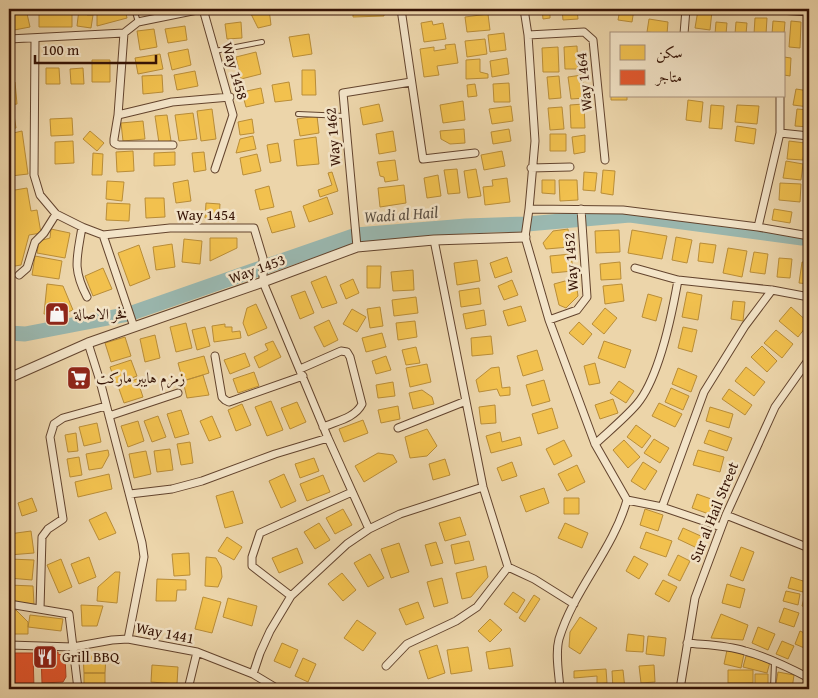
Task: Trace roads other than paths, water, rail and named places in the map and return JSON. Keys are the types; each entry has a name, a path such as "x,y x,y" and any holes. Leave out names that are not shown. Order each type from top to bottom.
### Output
{"street":[{"path":"9,39 124,33 138,22 202,9"},
{"name":"Way 1458","path":"202,9 234,115 215,169"},
{"path":"401,9 423,159 475,153"},
{"path":"524,9 528,35 535,141 525,237 549,320 595,444 627,500 624,513 614,534 574,604 559,640 560,689"},
{"path":"684,32 686,9"},
{"path":"765,9 809,12"},
{"name":"Way 1464","path":"528,35 584,32 593,40 605,160"},
{"path":"124,33 114,143 118,145 172,145"},
{"name":"Way 1454","path":"35,39 34,175 40,195 56,214 103,235 170,228 254,228 263,258 263,282"},
{"path":"809,44 809,49"},
{"name":"Way 1462","path":"357,247 343,93 411,82"},
{"path":"118,115 172,102 230,98"},
{"path":"758,227 780,133 780,98"},
{"path":"780,133 809,136"},
{"path":"531,168 570,167"},
{"path":"529,209 623,210 758,227 809,236 809,232"},
{"name":"Way 1452","path":"549,320 577,310 587,298 581,209"},
{"path":"19,275 27,268 35,242 44,234 56,214"},
{"path":"82,227 76,260 78,278 87,297"},
{"path":"103,235 134,327"},
{"name":"Way 1453","path":"9,378 88,343 357,247 434,240 525,237"},
{"path":"434,240 483,487 508,566 534,579 574,604"},
{"path":"634,268 678,280 772,290 809,297"},
{"path":"595,444 637,404 652,382 673,310 678,280"},
{"path":"263,282 328,438 369,529"},
{"path":"662,507 704,392 745,326 772,290"},
{"path":"88,343 142,542 144,557 128,639"},
{"path":"215,356 222,397 229,402 302,372 341,351 347,352 362,404 359,410 352,415 324,427"},
{"name":"Sur al Hail Street","path":"680,689 695,598 721,527 775,407 809,359"},
{"path":"109,416 178,393"},
{"path":"398,428 466,401"},
{"path":"40,609 42,536 48,529 63,519 50,437 54,424 63,418 106,406"},
{"path":"130,494 172,489 202,481 275,454 328,438"},
{"path":"253,674 270,631 291,596 347,544 369,529 400,514 483,487"},
{"path":"291,596 252,566 252,557 260,533 352,492"},
{"path":"627,500 662,507 721,527"},
{"path":"726,515 809,548"},
{"path":"386,666 407,644 456,621 477,607 508,566"},
{"path":"9,604 69,614 78,689"},
{"name":"Way 1441","path":"9,645 73,647 128,639 197,652 253,674 278,689"},
{"path":"687,643 744,650 774,660 809,678"},
{"path":"188,689 197,652"}],"lane":[{"path":"134,9 138,22"},
{"path":"216,52 262,42"},
{"path":"298,114 345,116"},
{"path":"773,689 774,660"}],"waterway":[{"name":"Wadi al Hail","path":"9,333 25,334 129,314 356,235 630,215 802,238"}],"place":[{"name":"فخر الاصالة","path":"57,314"},
{"name":"زمزم هايبر ماركت","path":"79,378"},
{"name":"Grill BBQ","path":"45,657"}]}
